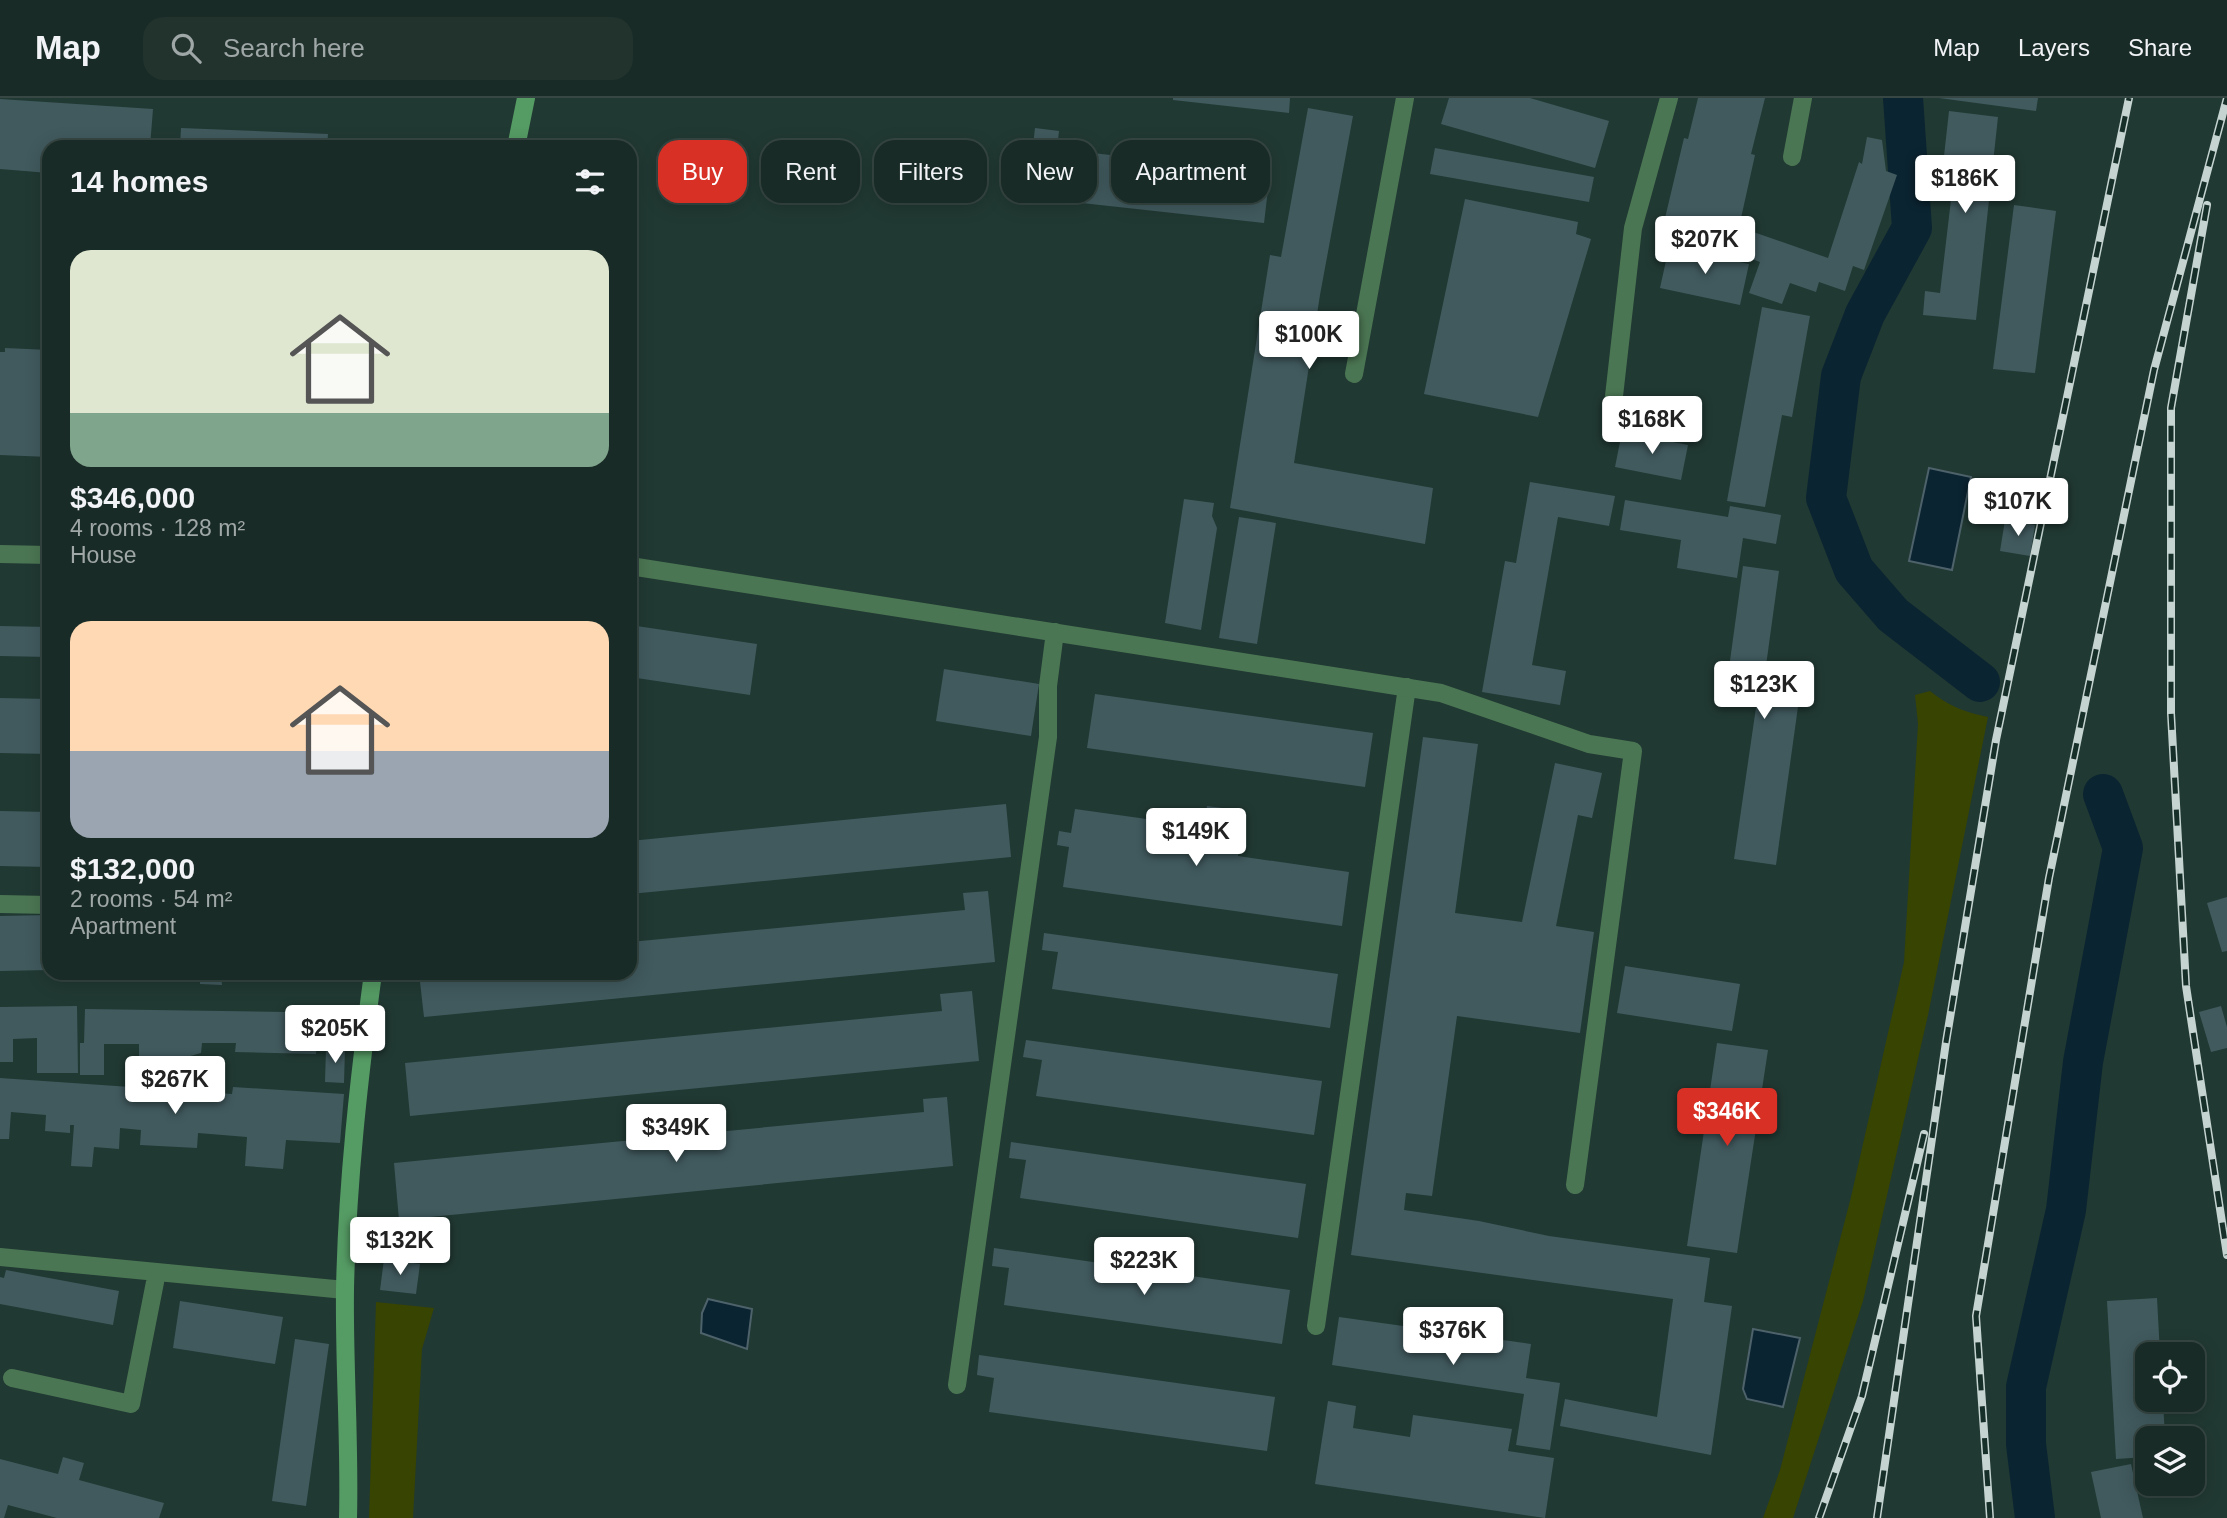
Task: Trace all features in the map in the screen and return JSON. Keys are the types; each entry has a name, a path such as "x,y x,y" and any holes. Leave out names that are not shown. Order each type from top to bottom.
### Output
{"street":[{"path":"517,140 526,98"},
{"path":"1354,374 1405,98"},
{"path":"1613,405 1633,228 1669,98"},
{"path":"1792,158 1803,98"},
{"path":"0,554 42,555"},
{"path":"637,567 1441,693 1589,744 1633,751 1575,1185"},
{"path":"957,1385 1048,737 1048,686 1055,632"},
{"path":"1317,1326 1407,687"},
{"path":"0,904 42,905"},
{"path":"348,1518 350,1459 345,1290 358,1084 372,980"},
{"path":"0,1257 345,1290"},
{"path":"12,1378 131,1404 157,1272"}],"green space":[{"path":"1930,691 1957,708 1988,717 1928,1015 1863,1301 1793,1518 1763,1518 1780,1470 1851,1197 1904,962 1918,724 1915,695"},
{"path":"376,1302 434,1308 422,1349 413,1518 369,1518"}],"water":[{"path":"1929,468 1971,477 1952,570 1909,561"},
{"path":"708,1299 752,1309 747,1349 701,1333 702,1313"},
{"path":"1753,1329 1800,1338 1783,1407 1747,1399 1743,1389"}],"building":[{"path":"1173,98 1290,98 1289,113"},
{"path":"1449,98 1530,98 1609,121 1595,168 1441,124"},
{"path":"1698,98 1765,98 1751,154 1755,155 1739,227 1828,258 1859,162 1862,164 1867,137 1882,140 1886,171 1897,175 1864,270 1853,266 1845,291 1819,282 1816,292 1790,283 1782,304 1749,293 1760,262 1732,252 1661,235 1684,138 1688,139"},
{"path":"1939,98 2038,98 2036,111"},
{"path":"0,99 153,109 151,140 42,140 42,172 0,169"},
{"path":"1308,108 1353,116 1320,295 1294,463 1433,488 1425,544 1230,508 1270,255 1281,257"},
{"path":"1949,111 1998,117 1976,320 1923,315 1925,291 1940,293 1955,166 1943,165"},
{"path":"181,128 328,134 328,140 180,140"},
{"path":"1035,128 1059,131 1058,140 1034,140"},
{"path":"1435,148 1594,177 1589,202 1430,174"},
{"path":"1097,154 1111,155 1111,203 1266,203 1264,223 1082,203 1097,203"},
{"path":"1465,199 1578,222 1576,234 1591,239 1538,417 1424,394"},
{"path":"2014,205 2056,211 2035,373 1993,369"},
{"path":"1669,247 1749,264 1740,305 1660,288"},
{"path":"1762,307 1810,316 1792,417 1782,415 1765,507 1727,501"},
{"path":"5,348 42,350 42,457 0,455 0,352 5,352"},
{"path":"1622,432 1688,445 1681,480 1615,467"},
{"path":"1530,482 1615,496 1609,526 1558,517 1532,665 1566,671 1560,705 1482,692 1505,561 1516,563"},
{"path":"1184,499 1214,503 1212,516 1217,528 1201,630 1165,623"},
{"path":"1625,500 1728,517 1730,506 1781,515 1776,544 1743,538 1737,578 1677,568 1681,540 1620,530"},
{"path":"1239,517 1276,523 1257,644 1219,638"},
{"path":"2005,520 2035,525 2030,556 2000,551"},
{"path":"1743,566 1779,571 1765,673 1802,678 1776,865 1734,859 1761,673 1729,668"},
{"path":"0,626 42,627 42,657 0,656"},
{"path":"637,626 757,644 750,695 637,678"},
{"path":"944,669 1039,684 1031,736 936,721"},
{"path":"1095,694 1373,733 1365,787 1087,748"},
{"path":"0,698 42,699 42,754 0,753"},
{"path":"1423,737 1478,744 1455,913 1522,922 1555,763 1602,773 1592,818 1578,815 1556,926 1594,932 1580,1033 1457,1016 1432,1196 1406,1193 1404,1210 1479,1221 1549,1236 1710,1258 1704,1302 1732,1306 1711,1455 1560,1426 1565,1399 1657,1417 1673,1299 1351,1255"},
{"path":"1006,804 1011,857 637,893 637,840"},
{"path":"1207,806 1238,810 1236,824 1242,825 1238,856 1349,872 1342,926 1063,887 1069,847 1057,845 1059,831 1071,833 1075,809 1204,827"},
{"path":"0,811 42,812 42,867 0,866"},
{"path":"988,891 995,962 424,1017 420,980 637,980 637,941 965,910 963,893"},
{"path":"2227,897 2227,951 2222,952 2207,903"},
{"path":"42,915 42,970 0,971 0,916"},
{"path":"1044,933 1338,974 1330,1028 1052,989 1058,952 1042,950"},
{"path":"1625,966 1740,984 1732,1031 1617,1013"},
{"path":"200,980 222,980 222,985 200,984"},
{"path":"972,991 979,1061 410,1116 405,1063 942,1011 940,994"},
{"path":"77,1006 78,1073 37,1073 37,1038 13,1039 13,1062 0,1062 0,1007"},
{"path":"2221,1006 2227,1027 2227,1048 2211,1052 2199,1012"},
{"path":"85,1009 349,1013 348,1040 317,1039 316,1054 235,1052 236,1043 202,1043 201,1053 169,1062 139,1061 139,1044 104,1044 104,1075 80,1075 80,1043 84,1043"},
{"path":"1026,1040 1322,1081 1314,1135 1036,1096 1042,1060 1023,1057"},
{"path":"1717,1043 1768,1050 1737,1253 1687,1246"},
{"path":"326,1048 345,1048 344,1083 325,1082"},
{"path":"0,1078 232,1094 233,1087 344,1094 340,1143 286,1140 283,1169 245,1166 247,1137 198,1133 197,1148 140,1145 141,1130 120,1128 119,1149 94,1147 92,1167 71,1166 74,1125 70,1125 70,1133 45,1131 46,1115 11,1112 9,1139 0,1139"},
{"path":"947,1097 953,1166 399,1220 394,1163 924,1112 923,1099"},
{"path":"1011,1142 1306,1184 1298,1238 1020,1198 1026,1160 1009,1158"},
{"path":"994,1248 1290,1290 1282,1344 1004,1305 1009,1268 992,1266"},
{"path":"384,1259 420,1264 416,1294 380,1290"},
{"path":"6,1270 119,1291 113,1325 0,1304 0,1277 4,1278"},
{"path":"2157,1298 2159,1342 2135,1342 2135,1412 2164,1412 2164,1426 2135,1426 2135,1458 2116,1459 2107,1301"},
{"path":"180,1301 283,1317 275,1364 173,1348"},
{"path":"1339,1317 1531,1344 1526,1378 1560,1383 1550,1450 1516,1445 1524,1394 1332,1365"},
{"path":"295,1339 329,1344 306,1506 272,1501"},
{"path":"979,1355 1275,1397 1267,1451 989,1412 994,1378 977,1375"},
{"path":"1328,1401 1356,1406 1353,1428 1410,1437 1413,1415 1512,1429 1508,1451 1554,1458 1545,1518 1315,1484"},
{"path":"63,1457 84,1463 79,1480 164,1503 159,1518 57,1518 8,1505 4,1518 0,1518 0,1459 58,1474"},
{"path":"2131,1464 2135,1496 2138,1496 2143,1518 2101,1518 2091,1472"}],"waterway":[{"path":"1903,98 1912,228 1865,314 1841,376 1826,498 1854,570 1893,615 1980,682"},
{"path":"2035,1518 2026,1444 2026,1387 2066,1210 2083,1062 2123,848 2103,794"}],"railway":[{"path":"1877,1518 1946,1042 1996,740 2129,98"},
{"path":"1990,1518 1976,1316 2049,878 2154,370 2227,98"},
{"path":"2207,205 2171,408 2171,713 2186,986 2227,1255"},
{"path":"1819,1518 1862,1396 1924,1134"}]}
